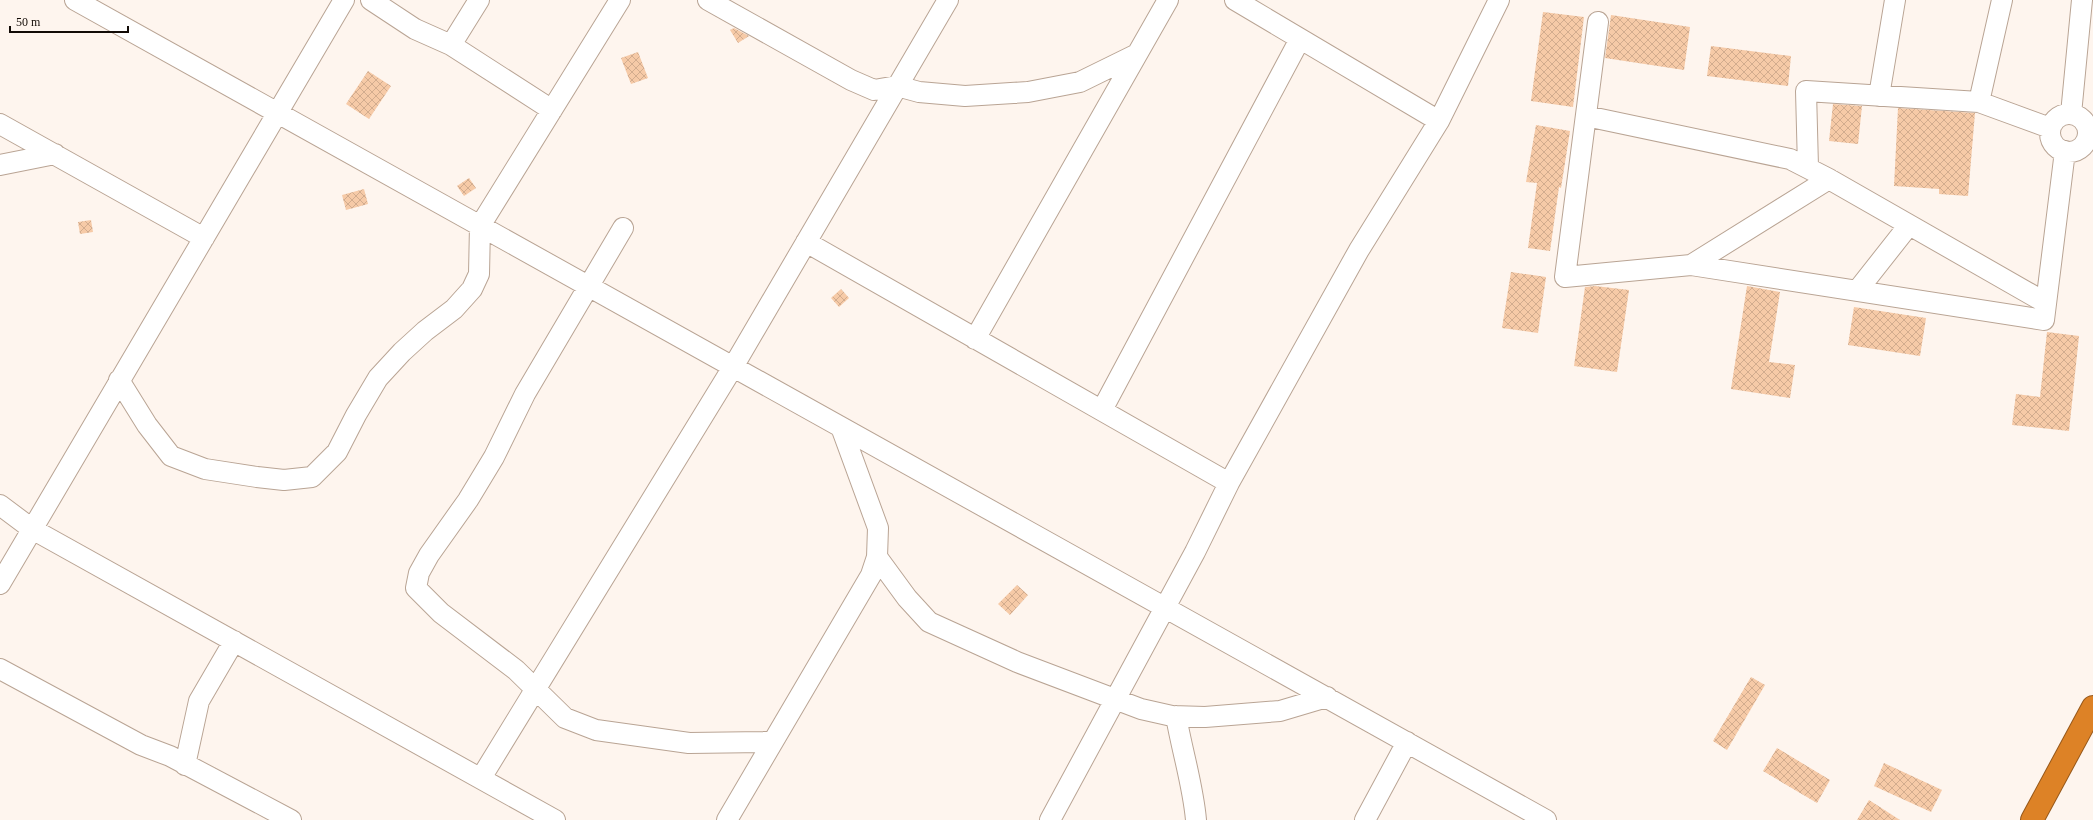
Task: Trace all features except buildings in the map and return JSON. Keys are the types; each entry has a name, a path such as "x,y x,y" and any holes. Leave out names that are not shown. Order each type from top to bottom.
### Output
{"highway":[{"path":"2032,820 2093,707"}],"street":[{"path":"75,0 1327,697 1536,818"},
{"path":"0,584 344,0"},
{"path":"370,0 415,29 451,45 552,110"},
{"path":"451,45 479,0"},
{"path":"119,380 147,425 171,456 205,469 257,478 284,480 312,477 337,452 356,415 378,378 402,352 425,331 454,309 472,289 479,274 480,226 620,0"},
{"path":"708,0 851,80 874,90 897,86 920,92 965,96 1028,92 1080,82 1137,54"},
{"path":"480,778 733,367 948,0"},
{"path":"975,339 1168,0"},
{"path":"1235,0 1300,40 1439,121"},
{"path":"1050,820 1196,552 1229,483 1359,250 1439,121 1499,0"},
{"path":"1879,96 1895,0"},
{"path":"1979,102 2002,0"},
{"path":"2071,114 2082,0"},
{"path":"1598,22 1565,277 1691,265 2044,320 2065,151"},
{"path":"1102,410 1300,40"},
{"path":"1808,167 1806,92 1979,102 2050,128"},
{"path":"2071,114 2085,122 2090,141 2076,150 2065,151 2057,148 2052,143 2050,128 2055,119 2061,115 2071,114"},
{"path":"1586,116 1790,159 1808,167 2046,303"},
{"path":"0,124 204,238"},
{"path":"0,165 55,154"},
{"path":"1691,265 1829,180"},
{"path":"1857,291 1909,225"},
{"path":"623,228 525,394 494,457 468,500 429,555 419,573 416,588 441,614 516,670 564,718 596,730 689,743 772,742"},
{"path":"806,242 1229,483"},
{"path":"727,820 871,574 878,557 878,528 841,427"},
{"path":"0,505 32,529 555,820"},
{"path":"878,557 907,598 929,622 1017,662 1141,709 1176,716 1205,717 1280,711 1327,697"},
{"path":"185,765 199,701 234,641"},
{"path":"0,669 141,745 170,756 291,820"},
{"path":"1176,716 1184,761 1194,798 1196,820"},
{"path":"1365,820 1407,742"}]}
